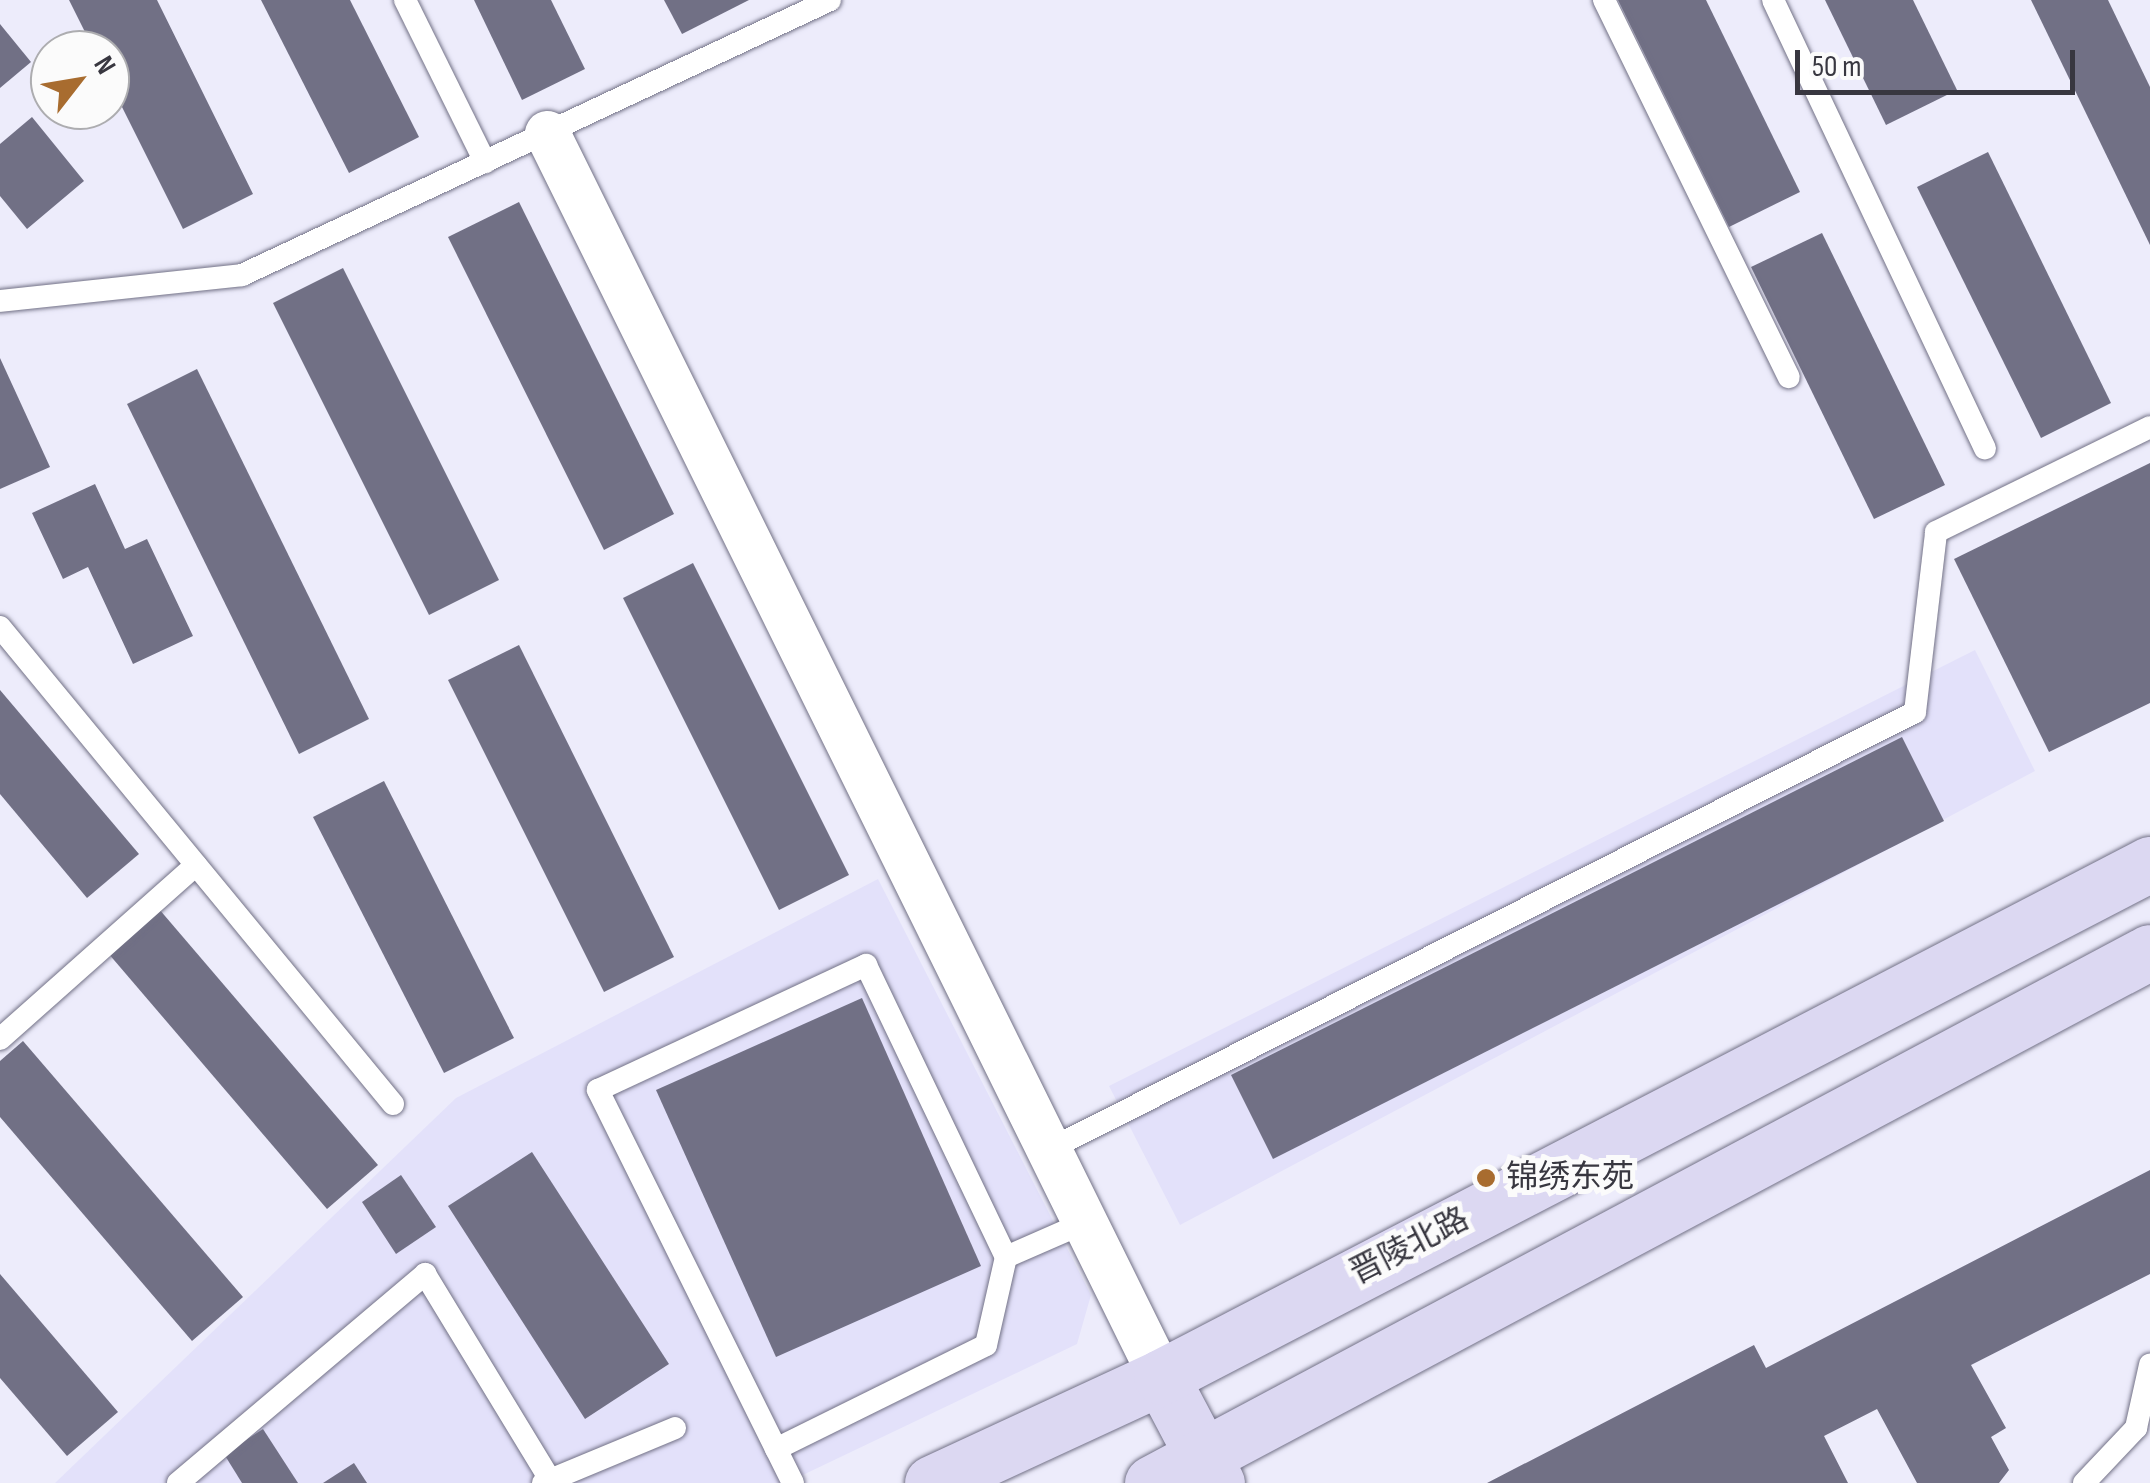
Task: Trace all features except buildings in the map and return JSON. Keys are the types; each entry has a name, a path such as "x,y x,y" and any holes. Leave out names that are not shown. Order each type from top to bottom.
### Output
{"main road":[{"name":"晋陵北路","path":"932,1483 1161,1377 2150,864"},
{"path":"1152,1483 1210,1470 2150,952"},
{"path":"1161,1377 1210,1470"}],"street":[{"path":"547,133 1161,1377"}],"lane":[{"path":"404,0 485,162"},
{"path":"0,301 242,275 830,0"},
{"path":"1604,0 1789,377"},
{"path":"1773,0 1985,448"},
{"path":"1050,1149 1914,712 1936,532 2150,427"},
{"path":"0,627 392,1104"},
{"path":"0,1039 196,865"},
{"path":"776,1450 986,1345 1006,1256 866,966 598,1090 776,1450 793,1483"},
{"path":"1006,1256 1086,1222"},
{"path":"178,1483 425,1274 548,1482 675,1428"},
{"path":"2084,1483 2136,1428 2150,1365"}],"shaded area":[{"path":"1975,650 2035,771 1180,1225 1109,1086"},
{"path":"878,879 1091,1295 1077,1344 786,1483 55,1483 456,1098"}],"place":[{"name":"锦绣东苑","path":"1486,1178"}]}
